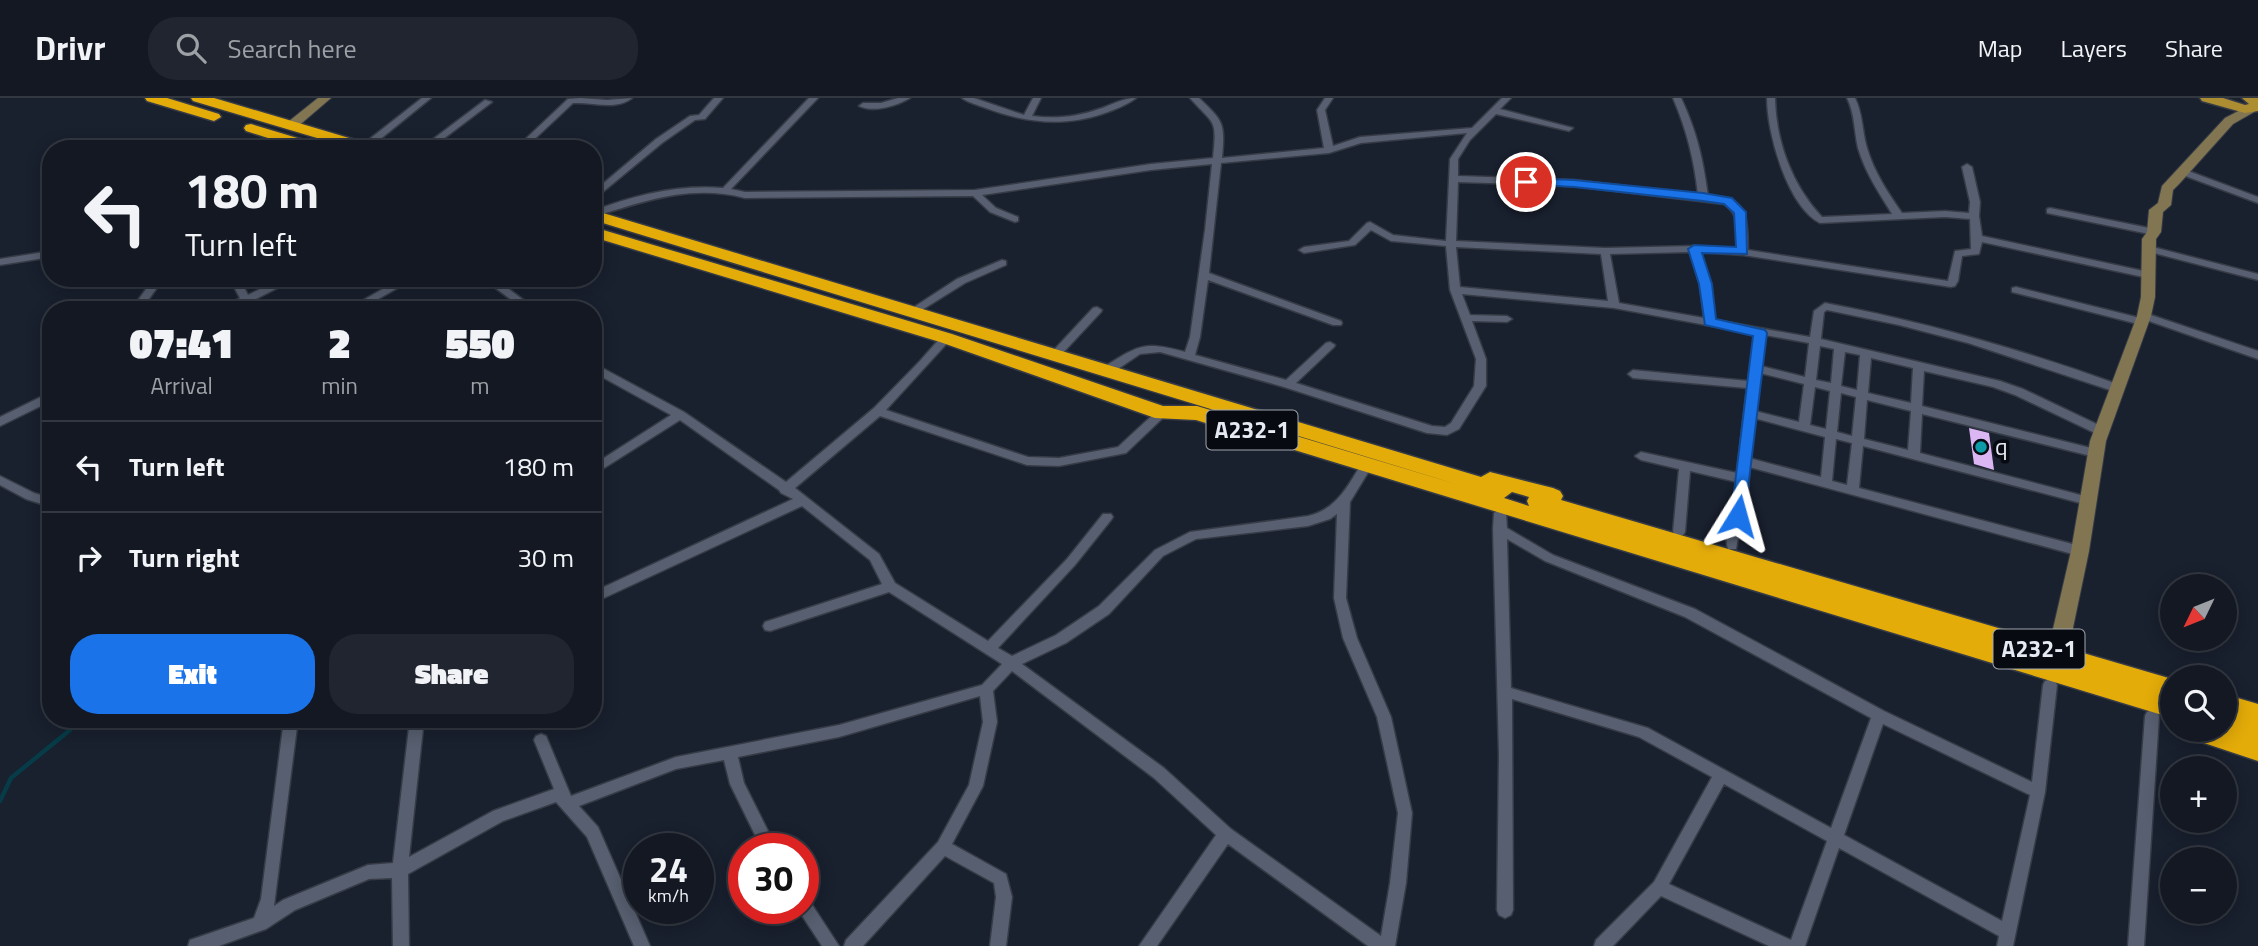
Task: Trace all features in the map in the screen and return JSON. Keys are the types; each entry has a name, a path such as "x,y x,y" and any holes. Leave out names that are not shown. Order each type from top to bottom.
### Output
{"highway":[{"path":"152,98 266,140"},
{"path":"198,98 342,140"},
{"name":"A232-1","path":"602,217 1108,370 1360,457"},
{"name":"A232-1","path":"602,235 946,338 1162,413 1197,413 1360,457 1909,619 2160,686"},
{"path":"1360,457 1499,521 2050,685 2160,714"},
{"path":"1360,457 1732,546 2160,671"},
{"name":"A232-1","path":"1909,619 2160,713"},
{"path":"2237,707 2258,701"},
{"path":"2237,712 2258,715"},
{"path":"2237,718 2258,734"},
{"path":"2233,742 2258,750"}],"main road":[{"path":"292,125 325,98"},
{"path":"2207,98 2255,104"},
{"path":"2228,102 2229,121"},
{"path":"2060,642 2080,551 2095,453 2116,388 2143,319 2148,297 2149,240 2154,232 2156,210 2164,205 2167,190 2229,121 2255,104"}],"street":[{"path":"377,140 427,98"},
{"path":"529,140 571,101 614,103 628,98"},
{"path":"602,189 659,141 693,118 702,117 719,98"},
{"path":"727,188 814,98"},
{"path":"855,98 882,106"},
{"path":"863,106 882,106 906,98"},
{"path":"966,98 1027,118 1083,119 1132,98"},
{"path":"1027,118 1037,98"},
{"path":"1189,357 1195,337 1204,275 1219,159 1220,124 1194,98"},
{"path":"1329,98 1321,110 1329,150"},
{"path":"1108,370 1146,348 1160,349 1288,384 1432,430 1447,431 1455,426 1480,386 1481,359 1455,290 1451,244 1454,159 1475,130 1507,98"},
{"path":"1677,98 1698,157 1703,197"},
{"path":"1771,98 1772,134 1794,184 1815,216 1825,222 1898,215 1975,216"},
{"path":"1851,98 1858,112 1861,142 1874,178 1898,215"},
{"path":"436,140 488,102"},
{"path":"1496,111 1569,128"},
{"path":"602,210 618,204 673,193 727,188 745,195 975,193 1219,159 1329,150 1360,140 1475,130"},
{"path":"1304,250 1352,243 1370,225 1391,238 1451,244 1605,251 1694,249 1743,252 1951,284 1958,253 1976,252 1975,202 1967,167"},
{"path":"2183,172 2258,200"},
{"path":"735,179 745,195"},
{"path":"1453,179 1574,183 1727,201 1736,205 1740,212 1743,252"},
{"path":"975,193 993,210 1015,219"},
{"path":"2050,211 2154,232"},
{"path":"1977,238 2148,275"},
{"path":"1694,249 1705,284 1710,322"},
{"path":"2149,249 2258,277"},
{"path":"1605,251 1614,305"},
{"path":"0,262 42,255"},
{"path":"913,311 961,281 1002,263"},
{"path":"1204,275 1337,323"},
{"path":"239,287 246,300 273,287"},
{"path":"368,301 393,287"},
{"path":"500,287 519,301"},
{"path":"1455,290 1614,305 1815,341 2019,392 2101,431"},
{"path":"2016,290 2143,319 2258,355"},
{"path":"1804,426 1819,311 1825,306 1933,327 1994,345 2116,388"},
{"path":"1056,354 1097,310"},
{"path":"1464,318 1507,319"},
{"path":"1732,546 1732,532 1742,504 1743,461 1760,333"},
{"path":"785,490 878,411 946,338"},
{"path":"1288,384 1330,345"},
{"path":"1826,483 1840,347"},
{"path":"1853,489 1866,353"},
{"path":"1914,454 1919,365"},
{"path":"1754,368 2095,453"},
{"path":"602,374 680,415 803,500 875,557 890,586 1011,663 1159,773 1226,834 1384,946 1398,883 1405,813 1384,717 1350,638 1340,598 1344,502 1360,457"},
{"path":"1633,374 1753,385"},
{"path":"0,422 42,401"},
{"path":"878,411 1027,461 1059,462 1122,450 1162,413"},
{"path":"1750,413 2088,500"},
{"path":"602,465 680,415"},
{"path":"1641,456 1743,479"},
{"path":"1743,461 2080,551"},
{"path":"1679,532 1685,466"},
{"path":"0,480 42,500"},
{"path":"602,594 803,500"},
{"path":"567,804 676,763 839,731 986,689 1011,663 1061,639 1104,610 1159,553 1194,535 1308,522 1326,516 1344,502"},
{"path":"989,649 1070,562 1107,517"},
{"path":"1499,521 1504,692 1505,909"},
{"path":"1499,521 1549,558 1690,613 1879,715 2038,792"},
{"path":"770,626 890,586"},
{"path":"1504,692 1552,703 1643,732 1835,838 2007,940 2038,792 2050,685"},
{"path":"852,946 943,847 976,786 990,722 986,689"},
{"path":"1797,946 1879,715"},
{"path":"260,924 270,899 289,728"},
{"path":"401,946 400,870 416,728"},
{"path":"541,740 567,804"},
{"path":"2136,946 2162,742"},
{"path":"730,754 737,784 762,833"},
{"path":"1602,946 1659,887 1721,776"},
{"path":"196,946 260,924 289,905 368,872 400,870 498,816 559,794 593,832 642,946"},
{"path":"1147,946 1226,834"},
{"path":"943,847 1001,879 1004,897 998,946"},
{"path":"1659,887 1786,946"},
{"path":"816,924 831,946"}],"building":[{"name":"q","path":"1969,428 1989,433 1994,470 1974,464"}],"waterway":[{"path":"0,801 11,778 71,728"}],"place":[{"name":"q","path":"1981,447"}],"route":[{"path":"1526,182 1574,183 1703,197 1736,205 1740,212 1743,252 1694,249 1705,284 1710,322 1760,333 1743,461 1742,504 1738,516"}]}
